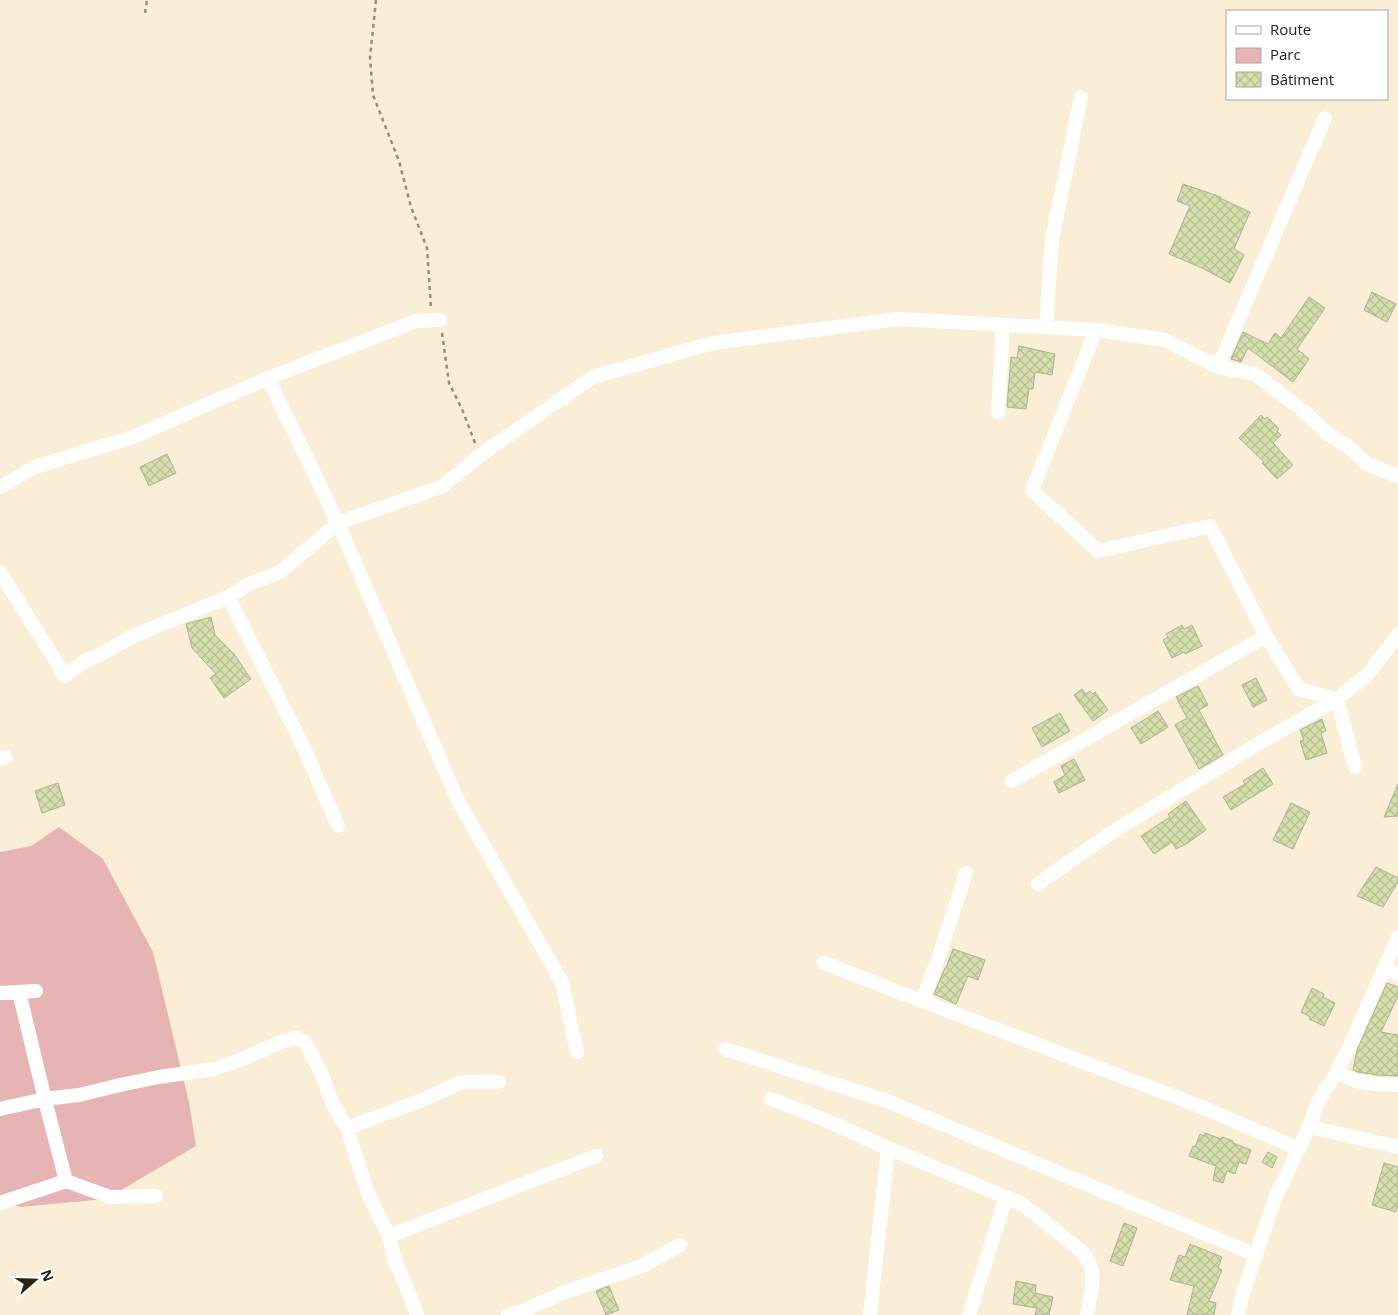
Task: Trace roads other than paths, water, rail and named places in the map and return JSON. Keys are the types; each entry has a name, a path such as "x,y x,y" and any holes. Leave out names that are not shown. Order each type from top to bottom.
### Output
{"street":[{"path":"1046,327 1052,240 1081,97"},
{"path":"1218,367 1325,118"},
{"path":"0,572 64,676 86,660 98,656 131,637 228,597 249,584 280,572 338,523 441,487 486,451 593,377 712,343 898,319 1096,330 1165,340 1218,367 1255,374 1302,410 1328,434 1350,448 1367,464 1398,476"},
{"path":"0,487 35,467 133,437 268,378 416,322 440,320"},
{"path":"998,413 1003,325"},
{"path":"1096,330 1032,490 1098,551 1210,526 1266,636 1299,689 1337,699"},
{"path":"268,378 338,523 458,801 562,982 577,1052"},
{"path":"228,597 302,744 338,826"},
{"path":"1038,884 1109,834 1251,748 1337,699 1367,675 1398,635"},
{"path":"1012,781 1266,636"},
{"path":"1337,699 1355,767"},
{"path":"922,1001 966,873"},
{"path":"1238,1315 1242,1296 1276,1196 1309,1127 1319,1100 1392,971 1398,937"},
{"path":"824,963 1197,1105 1299,1149"},
{"path":"0,993 36,991"},
{"path":"19,992 66,1181"},
{"path":"0,1110 159,1077 214,1069 281,1042 296,1038 305,1042 322,1075 332,1103 347,1128 368,1194 389,1236 396,1261 417,1315"},
{"path":"725,1049 887,1101 1256,1255"},
{"path":"1336,1072 1356,1081 1398,1085"},
{"path":"347,1128 420,1101 462,1082 499,1082"},
{"path":"771,1099 824,1119 1022,1204 1087,1257 1093,1274 1087,1315"},
{"path":"1309,1127 1398,1147"},
{"path":"870,1315 888,1148"},
{"path":"389,1236 596,1156"},
{"path":"0,1203 66,1181 110,1197 156,1196"},
{"path":"969,1315 1006,1197"},
{"path":"508,1315 524,1313 565,1292 642,1266 680,1245"}]}
